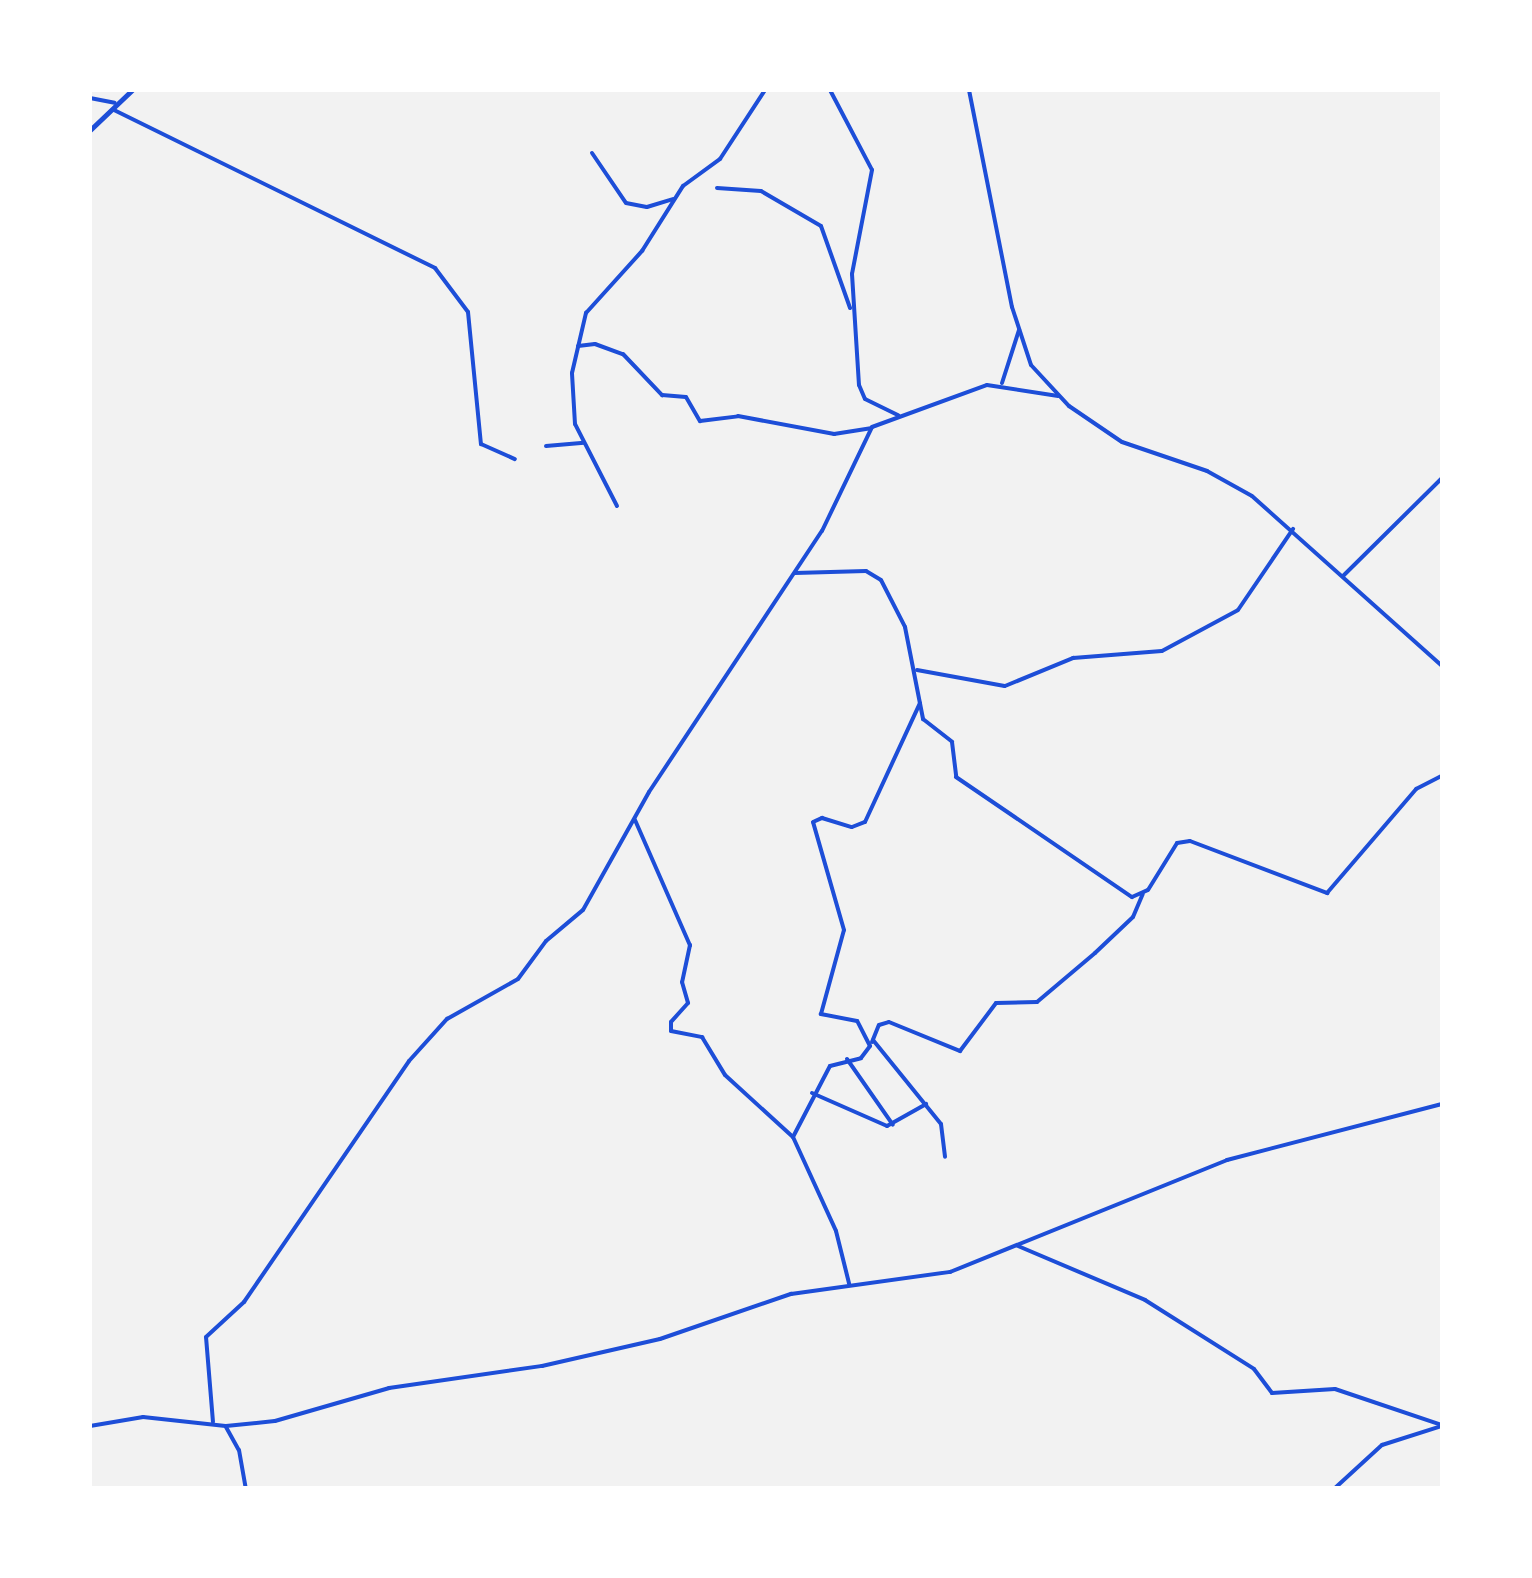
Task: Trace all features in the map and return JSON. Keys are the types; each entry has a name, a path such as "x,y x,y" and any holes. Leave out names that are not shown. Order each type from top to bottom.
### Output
{"highway":[{"path":"90,130 132,90"}],"street":[{"path":"617,506 600,462 576,432 572,385 588,309 628,270 673,199 720,159 765,90"},
{"path":"830,90 839,116 860,138 872,175 852,312"},
{"path":"969,90 1019,330 1031,365 1058,396 1122,442 1236,485 1293,529 1442,666"},
{"path":"90,98 120,104"},
{"path":"114,110 435,268 468,312 480,442 515,459"},
{"path":"592,153 626,203 647,206 673,199"},
{"path":"717,188 762,191 821,226 852,312 861,393 882,411 902,416"},
{"path":"1002,383 1019,330"},
{"path":"578,346 596,344 623,354 662,395 690,400 700,421 738,416 834,434 872,427 1002,383 1058,396"},
{"path":"213,1422 206,1337 251,1292 399,1072 448,1019 518,979 546,941 576,918 828,520 872,427"},
{"path":"546,446 584,444"},
{"path":"1343,576 1442,478"},
{"path":"916,670 1008,686 1073,658 1162,651 1238,610 1293,529"},
{"path":"794,572 874,573 905,627 929,730 952,742 954,773 1037,828 1108,885 1132,897 1143,894"},
{"path":"920,703 865,822 812,822 844,930 821,1014 857,1022 926,1104 944,1132 945,1157"},
{"path":"793,1137 812,1093 830,1066 864,1056 877,1026 890,1022 960,1051 996,1003 1037,1002 1133,917 1171,849 1190,841 1327,893 1416,789 1442,776"},
{"path":"635,820 690,945 682,982 688,1002 671,1022 672,1031 702,1037 725,1075 793,1137 836,1232 849,1283"},
{"path":"847,1060 894,1126"},
{"path":"812,1093 894,1126"},
{"path":"894,1126 926,1104"},
{"path":"90,1426 144,1418 226,1426 275,1421 427,1380 611,1351 791,1294 950,1272 1227,1160 1442,1104"},
{"path":"1018,1246 1145,1300 1254,1369 1272,1394 1335,1389 1442,1425"},
{"path":"1334,1488 1382,1445 1442,1425"},
{"path":"226,1426 239,1450 246,1488"}]}
